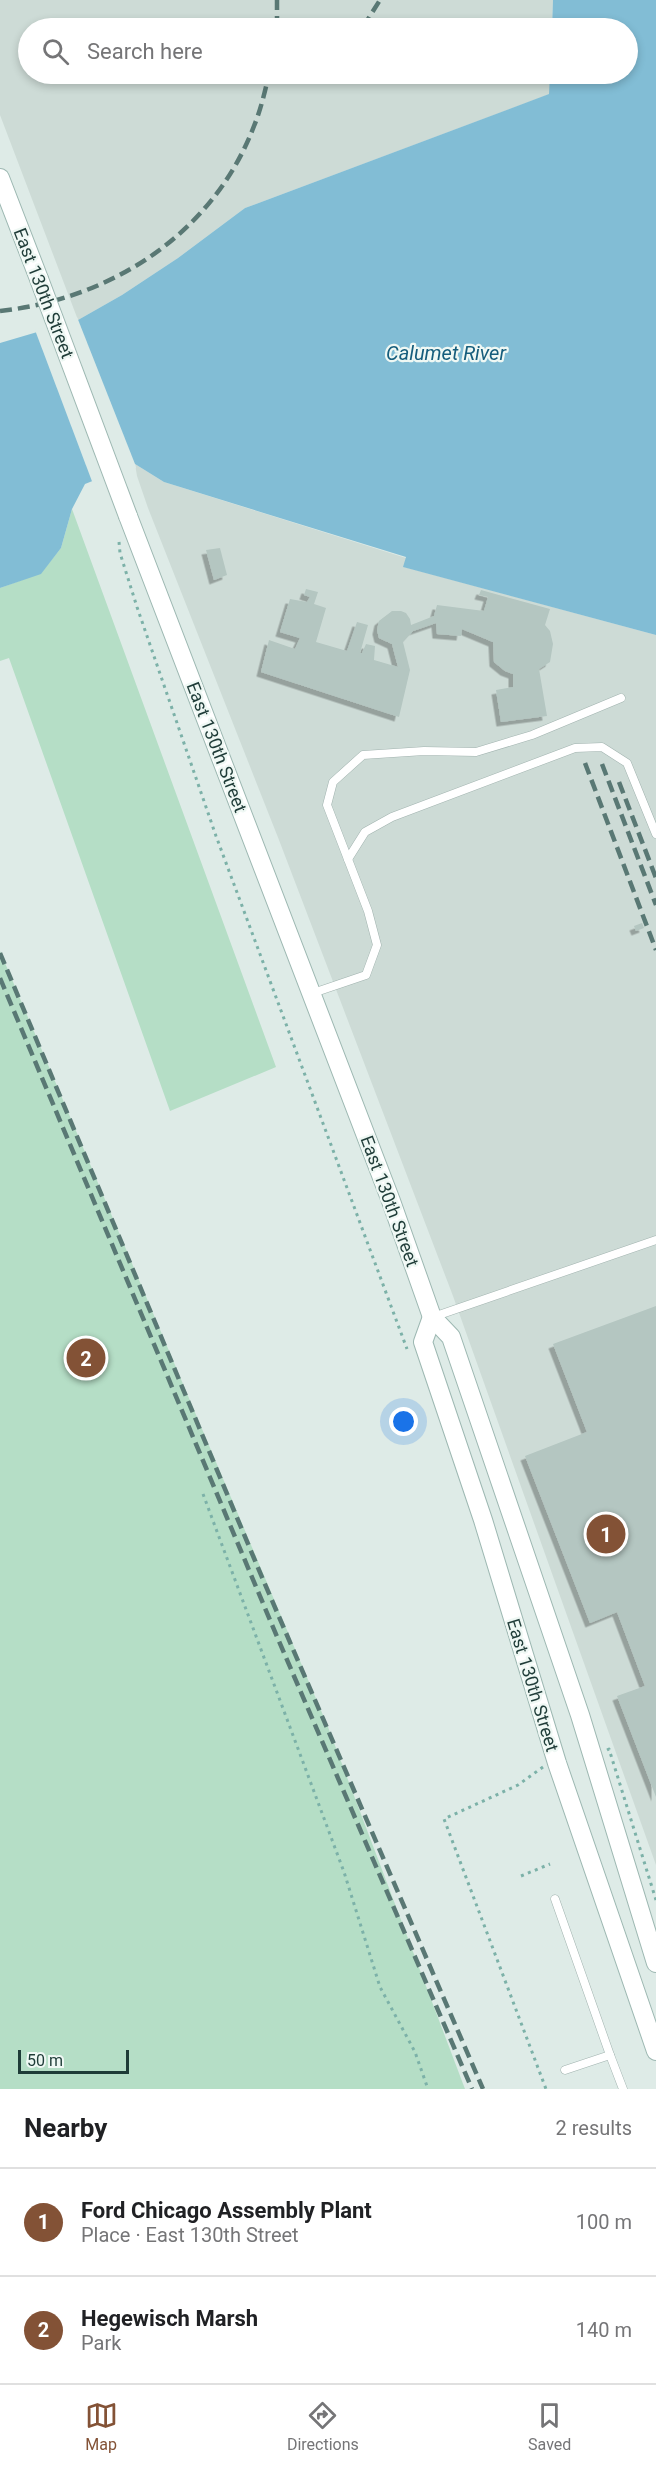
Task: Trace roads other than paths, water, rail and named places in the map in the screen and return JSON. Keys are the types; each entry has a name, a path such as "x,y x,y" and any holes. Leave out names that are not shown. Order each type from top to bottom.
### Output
{"main road":[{"name":"East 130th Street","path":"0,178 391,1201 432,1317 451,1336 583,1725 656,1963"},
{"name":"East 130th Street","path":"432,1317 423,1342 483,1520 557,1763 656,2051"}],"lane":[{"path":"311,993 366,975 377,945 368,911 327,805 333,782 363,754 424,751 476,752 532,735 621,698"},
{"path":"348,859 365,832 392,817 575,748 602,747 627,763 656,834"},
{"path":"432,1317 656,1240"},
{"path":"555,1899 622,2089"},
{"path":"565,2070 610,2055"}],"water":[{"name":"Calumet River","path":"553,0 656,0 656,635 403,567 406,557 164,482 135,464 85,484 72,509 61,548 41,574 0,588 0,343 78,320 122,295 178,258 245,208 549,94 550,84 638,84 638,18 552,18"}],"railway":[{"path":"277,0 277,18"},
{"path":"369,18 380,0"},
{"path":"0,311 41,304 81,292 118,276 153,255 185,229 213,199 236,164 256,120 267,84"},
{"path":"585,763 656,950"},
{"path":"602,764 656,905"},
{"path":"619,782 656,878"},
{"path":"0,953 264,1582 483,2089"},
{"path":"0,978 278,1639 472,2089"}],"place":[{"name":"Hegewisch Marsh","path":"86,1358"},
{"name":"Ford Chicago Assembly Plant","path":"606,1534"}]}
